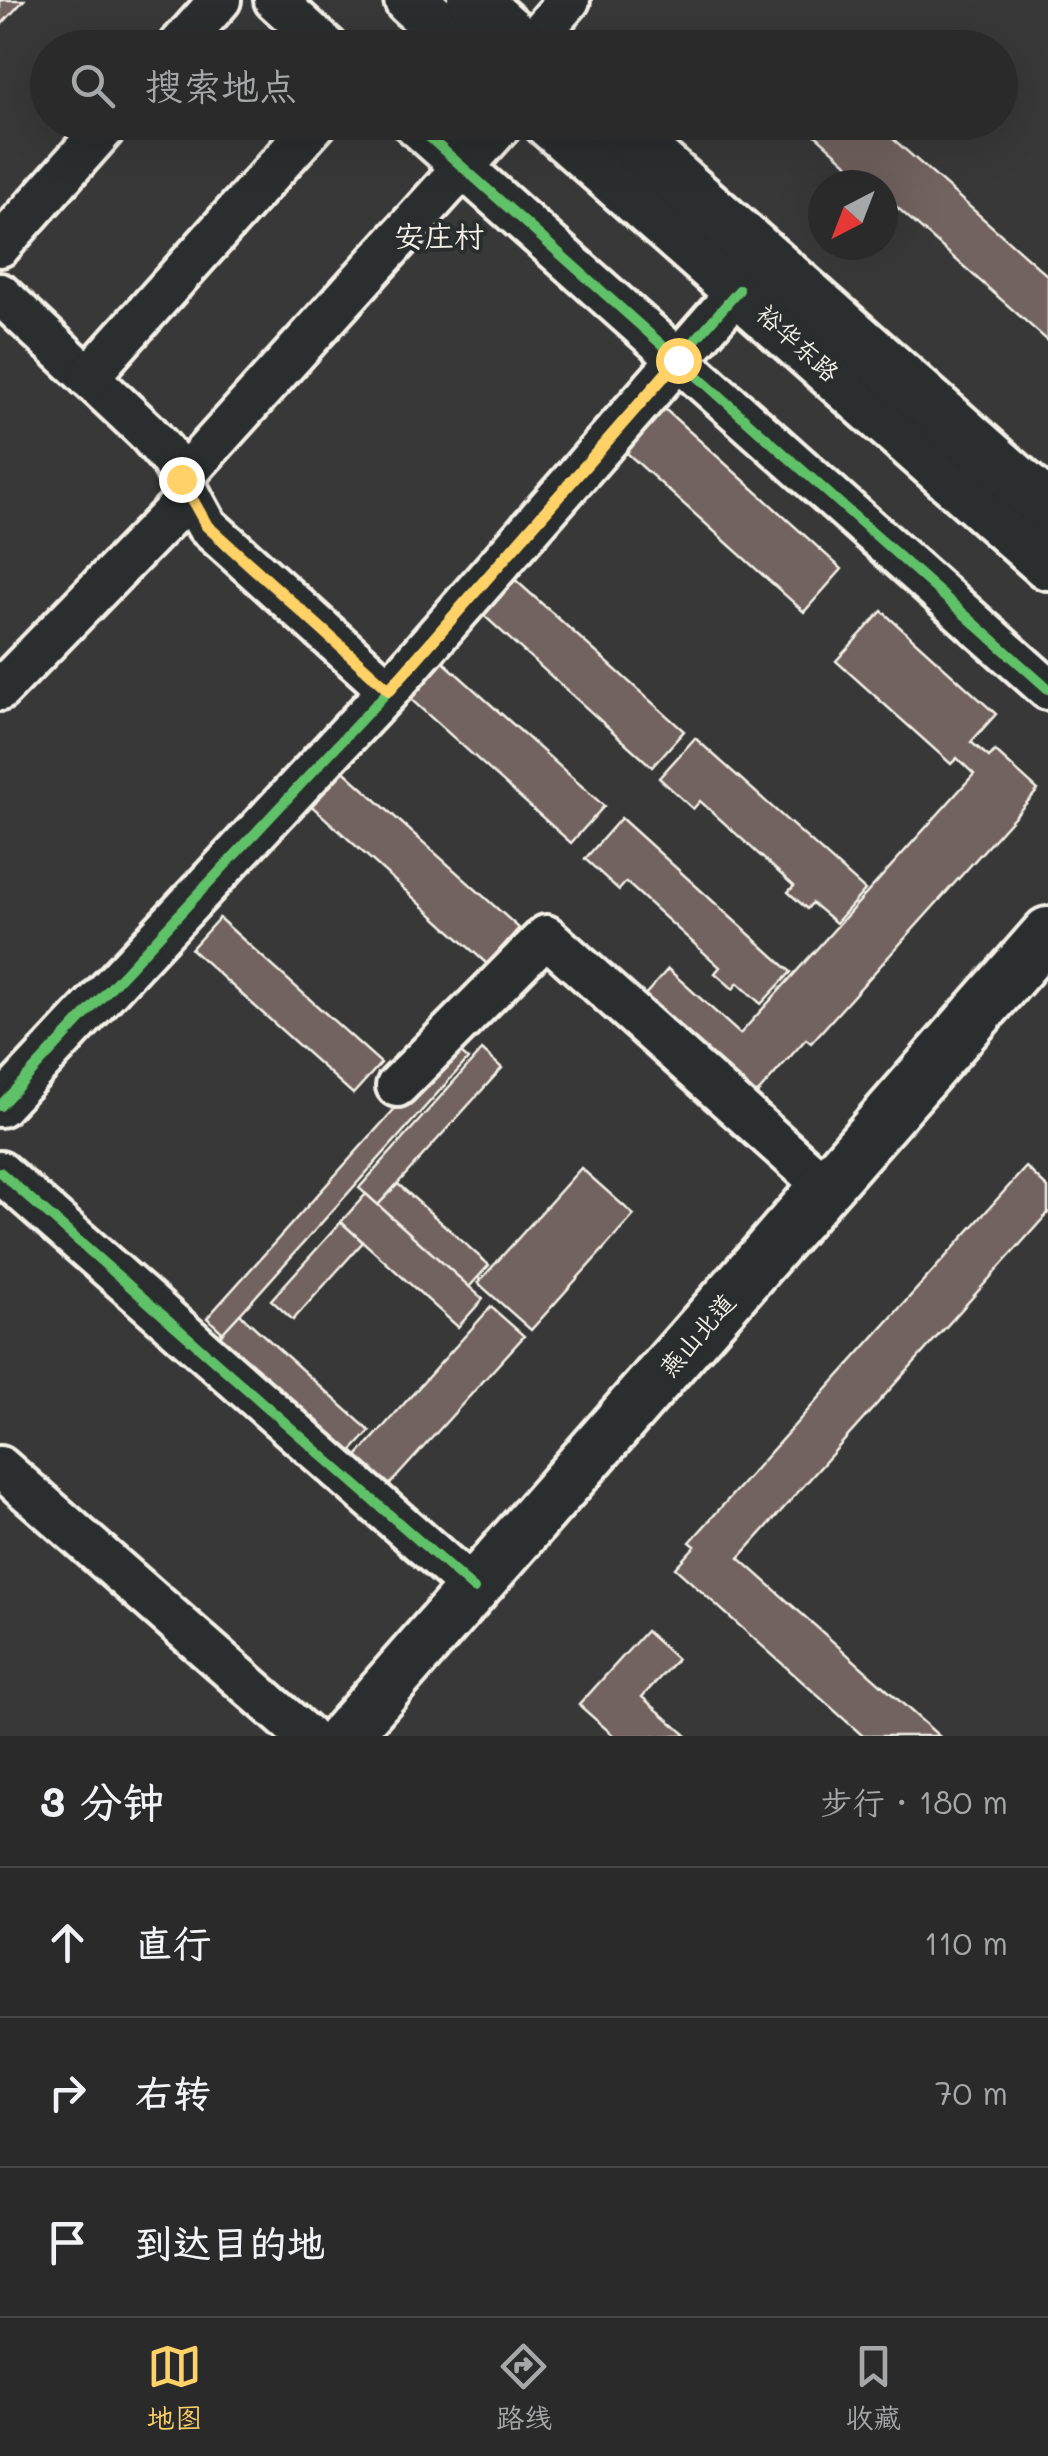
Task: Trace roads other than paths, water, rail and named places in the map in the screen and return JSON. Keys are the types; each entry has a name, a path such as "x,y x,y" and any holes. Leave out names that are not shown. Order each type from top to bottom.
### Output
{"main road":[{"path":"410,0 444,30"},
{"path":"473,0 507,30"},
{"name":"裕华东路","path":"569,140 1048,564"},
{"name":"裕华东路","path":"632,140 1048,508"},
{"name":"燕山北道","path":"344,1736 1048,933"},
{"name":"燕山北道","path":"387,1736 1048,982"}],"street":[{"path":"193,30 220,0"},
{"path":"274,0 308,30"},
{"path":"543,30 570,0"},
{"path":"0,246 94,140"},
{"path":"88,377 301,140"},
{"path":"432,140 1048,690"},
{"path":"0,690 186,487 488,140"},
{"path":"0,1106 389,690 739,290"},
{"path":"0,294 146,431 186,487 207,526 389,690"},
{"path":"397,1086 546,936 826,1187"},
{"path":"0,1172 474,1589"},
{"path":"0,1466 306,1736"}],"district":[{"name":"安庄村","path":"439,237"}]}
